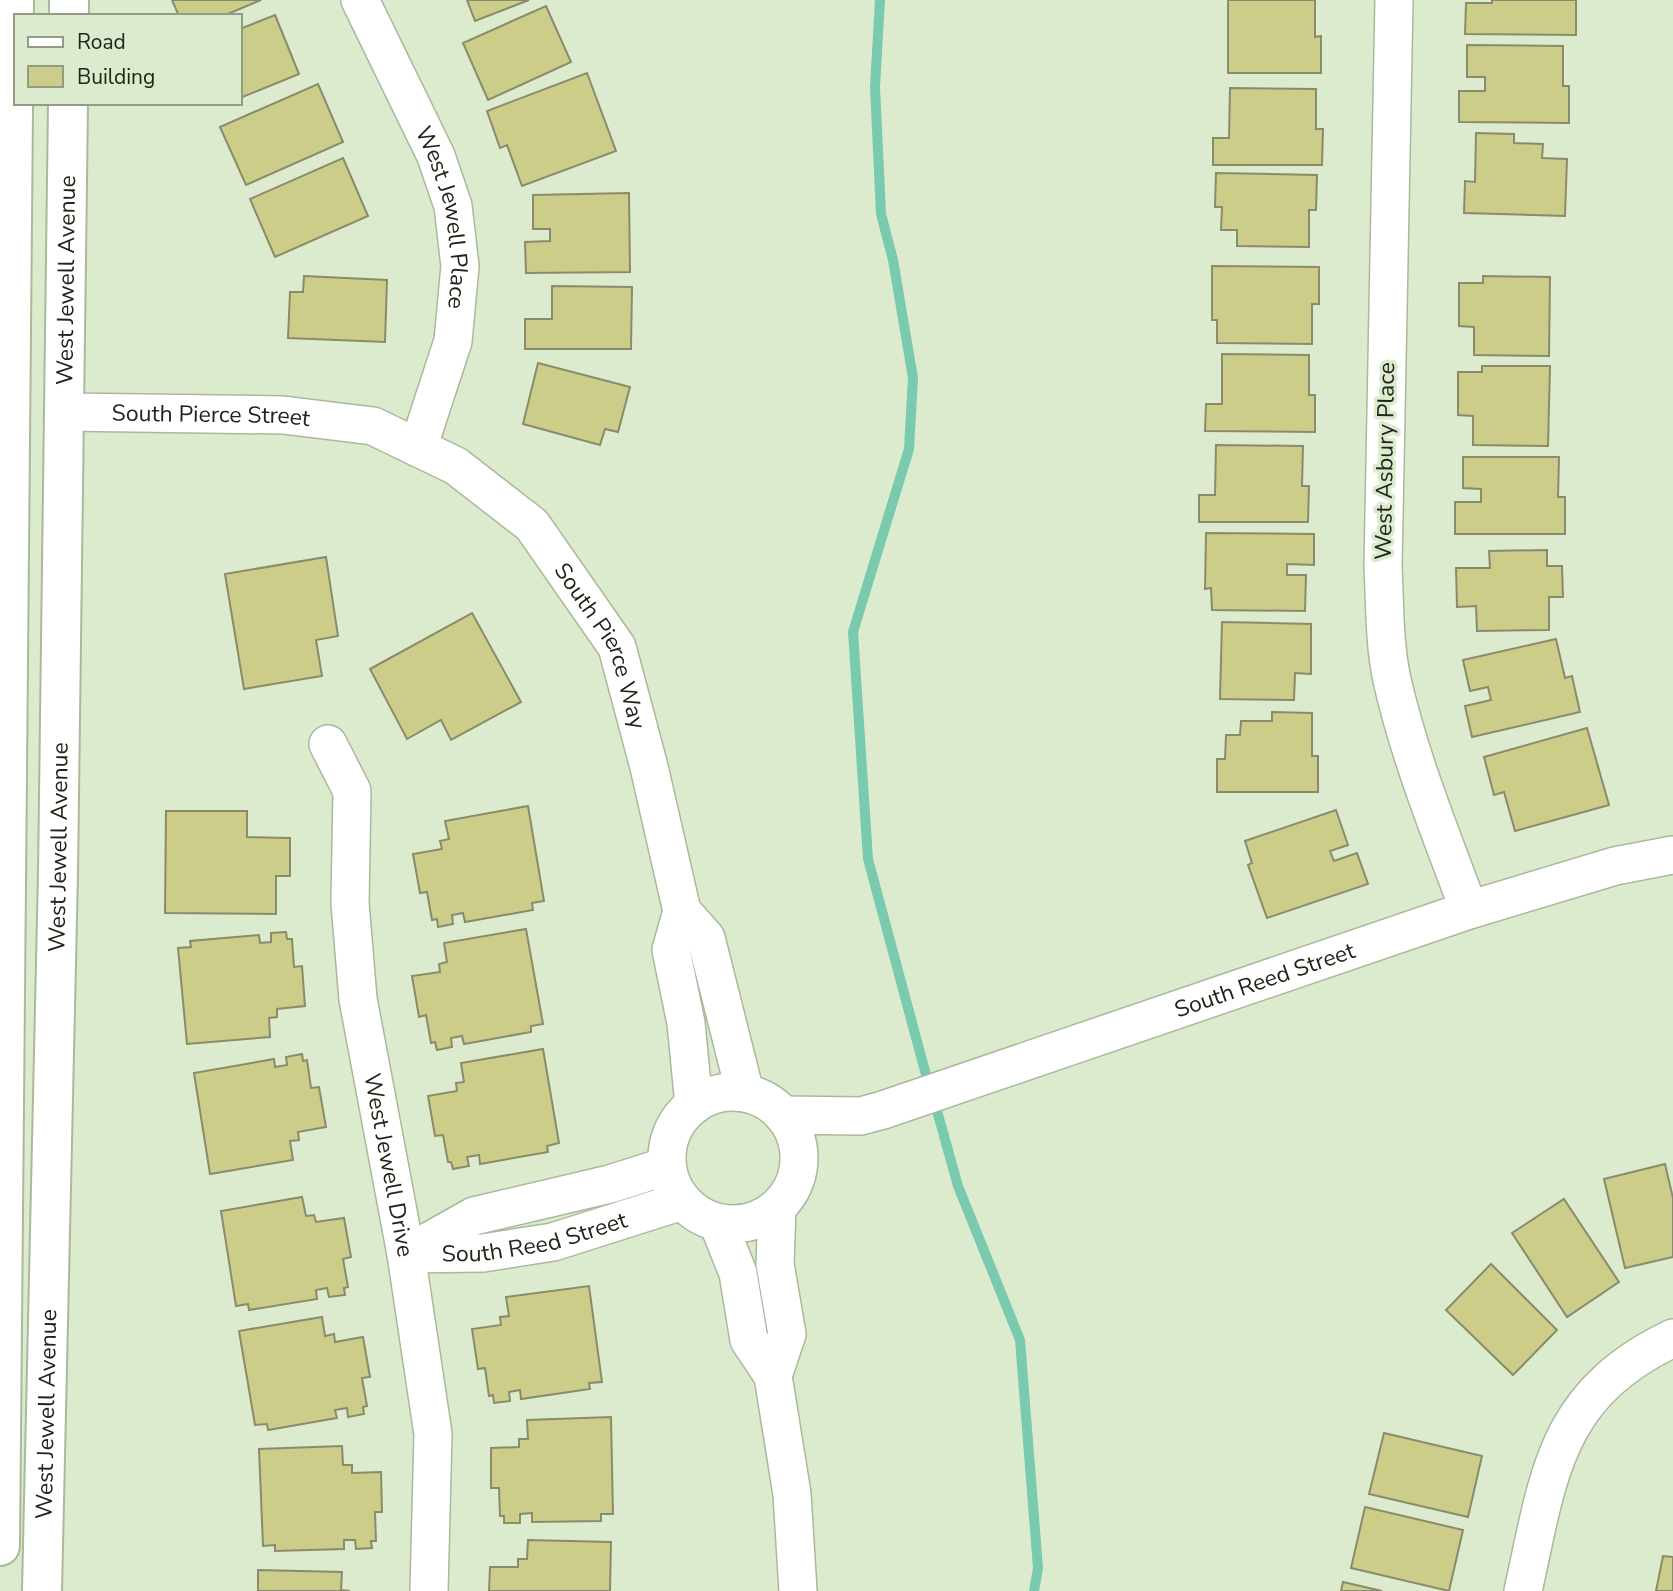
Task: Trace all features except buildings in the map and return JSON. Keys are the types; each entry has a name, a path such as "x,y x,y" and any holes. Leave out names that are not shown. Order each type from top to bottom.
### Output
{"main road":[{"name":"West Jewell Avenue","path":"0,1546 4,413 14,0"},
{"name":"West Jewell Avenue","path":"42,1591 66,412 68,105"},
{"name":"South Pierce Street","path":"4,413 66,412"}],"street":[{"name":"West Jewell Place","path":"360,0 436,156 453,206 460,265 453,341 418,448"},
{"name":"West Asbury Place","path":"1394,0 1382,567 1386,628 1391,677 1414,762 1469,910"},
{"name":"South Pierce Street","path":"66,412 283,415 373,426 418,448"},
{"name":"South Pierce Way","path":"418,448 456,466 532,525 617,647 649,767 682,911 671,950 686,1023 694,1105"},
{"name":"West Jewell Drive","path":"328,744 352,791 351,903 358,999 406,1254 433,1434 429,1591"},
{"name":"South Reed Street","path":"799,1160 872,1113 1469,910 1615,866 1673,855"},
{"name":"South Pierce Way","path":"682,911 706,938 745,1093"},
{"path":"745,1093 766,1101 783,1115 792,1129 799,1160 797,1178 777,1208 759,1219 739,1225 718,1223 698,1215 682,1201 672,1185 667,1166 672,1132 681,1116 710,1096 745,1093"},
{"name":"South Reed Street","path":"783,1115 872,1113"},
{"name":"South Reed Street","path":"406,1254 474,1216 610,1184 667,1166"},
{"name":"South Reed Street","path":"406,1254 482,1252 553,1242 682,1201"},
{"path":"777,1208 775,1264 787,1334 774,1376 792,1494 798,1591"},
{"path":"718,1223 738,1273 749,1340 774,1376"},
{"path":"1523,1591 1545,1490 1564,1436 1594,1392 1619,1369 1673,1338"}],"waterway":[{"path":"880,0 875,87 881,214 893,260 913,378 909,449 853,632 868,859 929,1086"},
{"path":"934,1100 958,1186 1020,1340 1038,1568 1034,1591"}]}
